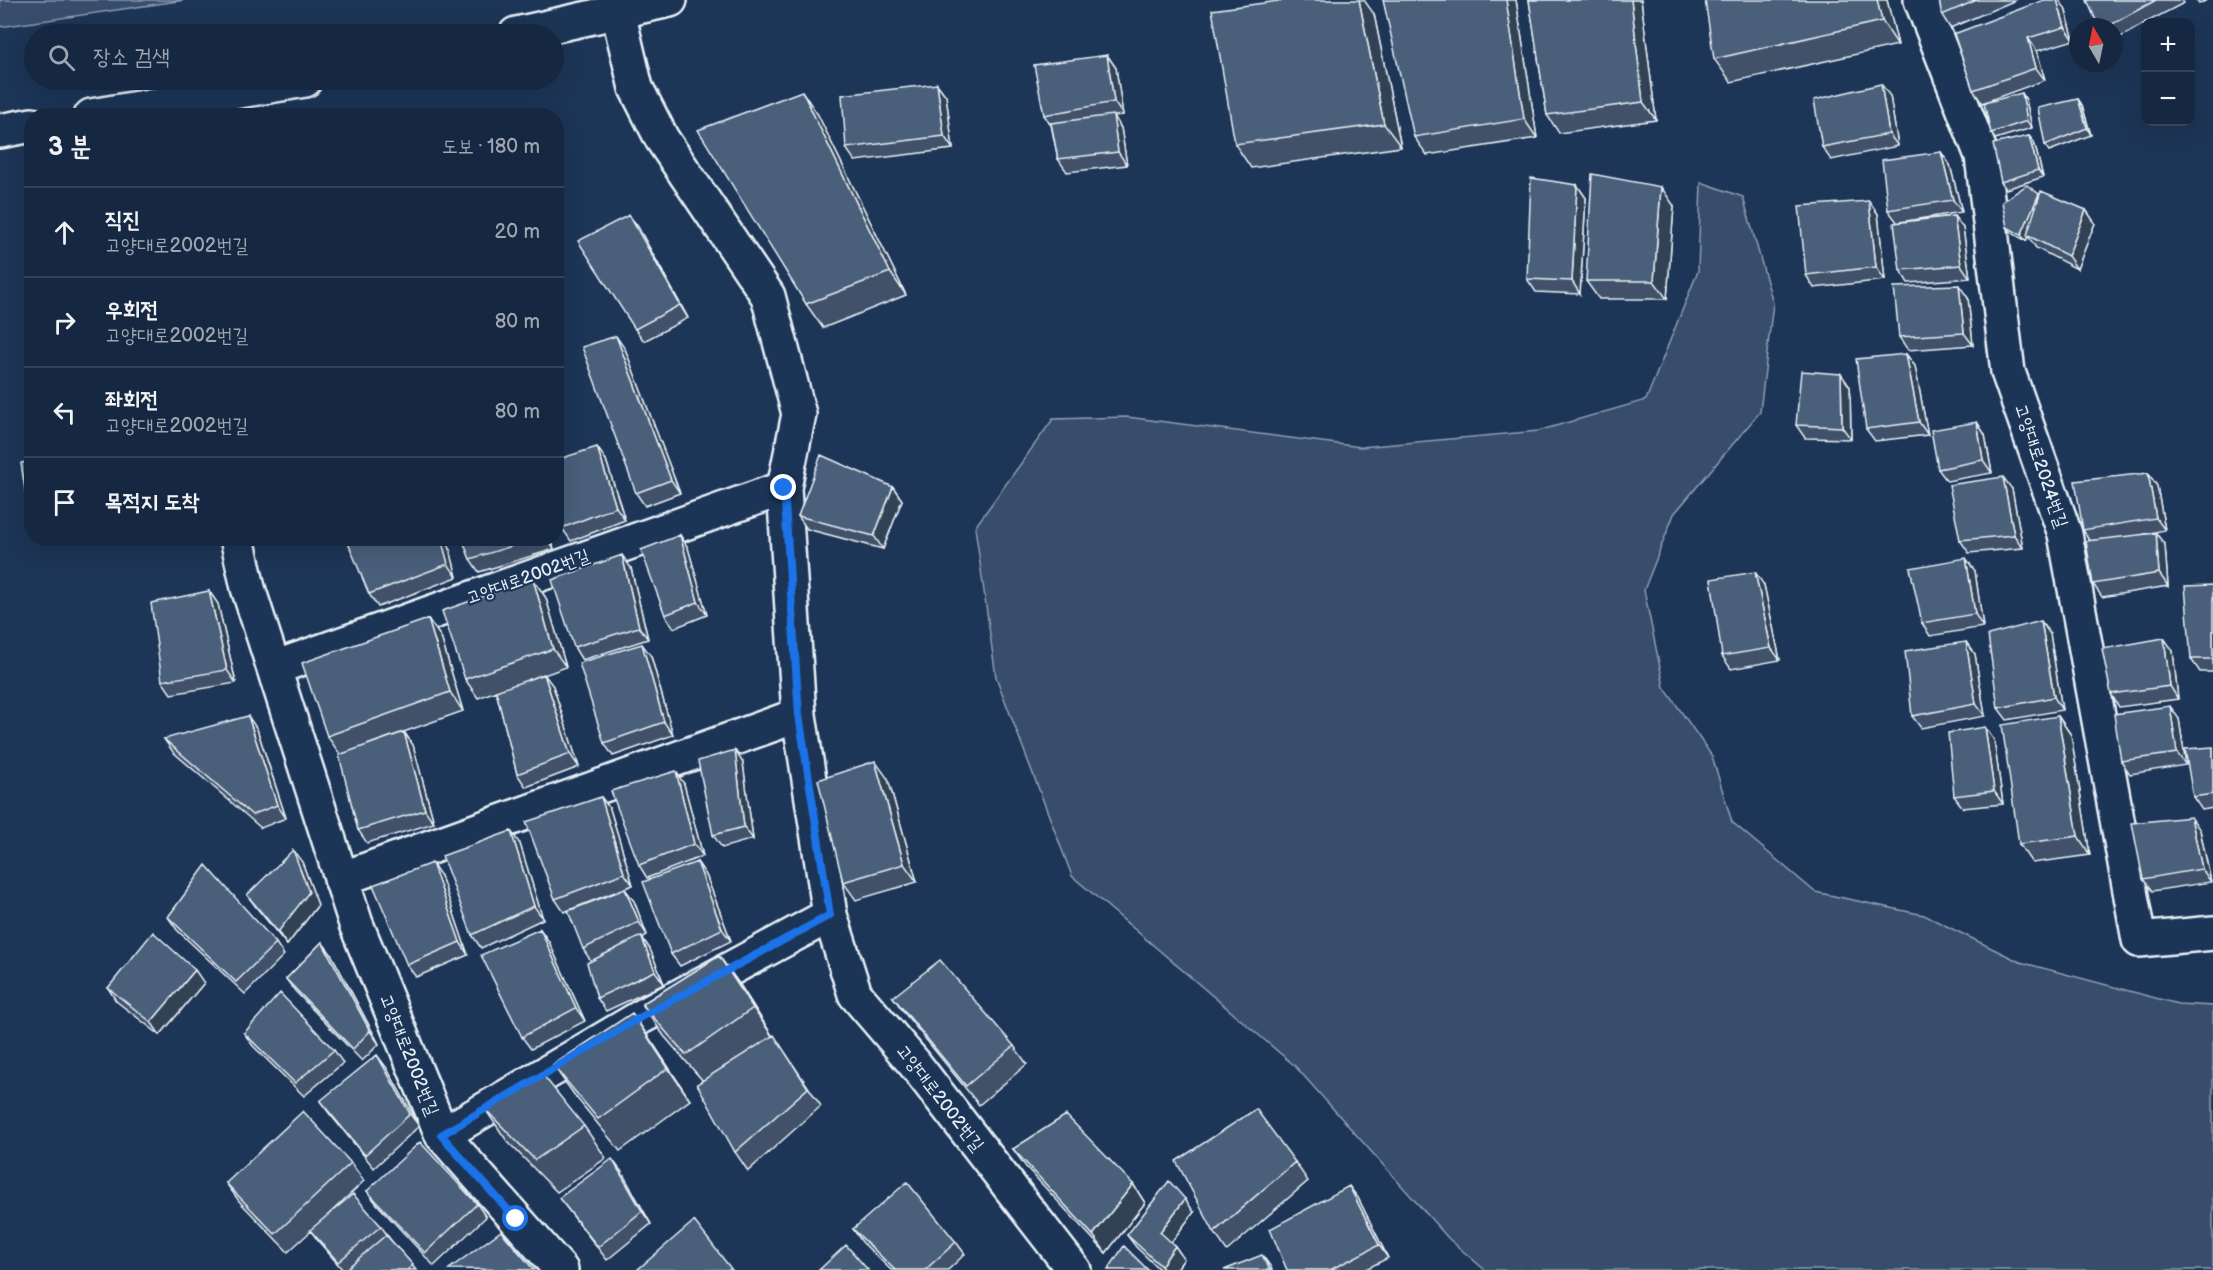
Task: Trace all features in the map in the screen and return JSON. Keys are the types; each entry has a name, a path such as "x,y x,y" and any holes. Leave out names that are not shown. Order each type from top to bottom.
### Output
{"street":[{"path":"562,24 670,0"},
{"name":"고양대로2024번길","path":"1921,0 1982,156 2008,372 2065,534 2139,940 2213,933"},
{"name":"고양대로2002번길","path":"618,12 636,88 662,139 768,297 800,414 784,488 799,715 830,915 855,994 914,1063 1074,1270"},
{"path":"161,108 254,90"},
{"path":"0,131 24,126"},
{"name":"고양대로2002번길","path":"274,668 784,488"},
{"name":"고양대로2002번길","path":"239,546 248,588 356,924 441,1135 504,1230 561,1270"},
{"path":"341,879 799,715"},
{"name":"고양대로2002번길","path":"441,1135 641,1017 830,915"}],"shaded area":[{"path":"0,0 185,0 0,27"},
{"path":"1701,182 1743,197 1773,303 1760,412 1674,514 1644,590 1664,687 1712,756 1732,822 1815,892 1924,915 2020,962 2178,1004 2213,1006 2213,1270 1485,1270 1449,1239 1295,1066 1072,876 996,677 975,527 1053,419 1127,417 1361,447 1538,431 1646,400 1698,271"}],"building":[{"path":"1286,0 1359,0 1384,124 1235,144 1212,10"},
{"path":"1383,0 1506,0 1524,119 1414,137"},
{"path":"1529,0 1631,0 1643,102 1547,115"},
{"path":"1705,0 1877,0 1882,21 1714,59"},
{"path":"1939,0 1977,0 1942,15"},
{"path":"2044,0 2057,0 2065,27 2028,38 2036,68 1973,90 1954,34"},
{"path":"2087,0 2156,0 2123,18 2095,18"},
{"path":"1107,55 1114,102 1044,115 1034,65"},
{"path":"937,84 944,136 846,148 842,95"},
{"path":"1881,84 1889,134 1822,147 1814,100"},
{"path":"802,91 890,272 806,304 698,130"},
{"path":"2022,93 2027,121 1991,133 1984,103"},
{"path":"2078,99 2087,128 2045,145 2038,108"},
{"path":"1113,115 1118,152 1058,159 1051,123"},
{"path":"2029,136 2038,170 2001,182 1993,144"},
{"path":"1941,152 1953,200 1888,210 1882,160"},
{"path":"1592,174 1661,187 1654,281 1586,281"},
{"path":"1531,178 1577,185 1572,281 1527,279"},
{"path":"2027,185 2039,194 2021,235 2007,227 2002,202"},
{"path":"2041,191 2086,210 2068,256 2027,235"},
{"path":"1869,201 1876,267 1806,275 1799,206"},
{"path":"629,215 680,305 635,329 578,241"},
{"path":"1954,216 1961,265 1900,270 1894,223"},
{"path":"1959,285 1964,333 1899,337 1894,287"},
{"path":"616,336 671,480 636,493 582,347"},
{"path":"1906,354 1919,422 1866,429 1856,359"},
{"path":"1801,371 1841,374 1842,427 1796,425"},
{"path":"1977,422 1983,460 1938,469 1931,430"},
{"path":"597,447 616,507 564,527 564,457"},
{"path":"821,455 893,487 874,536 798,516"},
{"path":"24,462 24,483 21,463"},
{"path":"2148,473 2156,518 2083,530 2075,481"},
{"path":"2003,477 2014,535 1960,540 1949,485"},
{"path":"2156,533 2159,573 2093,584 2086,541"},
{"path":"680,535 698,602 665,615 641,550"},
{"path":"349,546 443,546 448,564 369,594"},
{"path":"465,546 512,546 470,559"},
{"path":"622,555 639,627 574,647 552,580"},
{"path":"1966,558 1975,614 1922,623 1910,568"},
{"path":"1755,572 1771,648 1722,656 1711,579"},
{"path":"533,579 553,649 465,679 442,611"},
{"path":"2213,585 2213,659 2191,659 2185,586"},
{"path":"209,591 227,670 162,681 151,603"},
{"path":"428,619 450,692 327,736 302,663"},
{"path":"2041,621 2054,697 1998,708 1988,635"},
{"path":"2164,638 2170,686 2111,694 2102,649"},
{"path":"1966,642 1976,704 1912,716 1905,651"},
{"path":"642,644 664,722 604,743 579,663"},
{"path":"544,674 570,754 517,774 496,691"},
{"path":"2170,706 2177,753 2121,761 2114,714"},
{"path":"248,716 277,805 252,815 164,739"},
{"path":"2058,716 2078,836 2019,844 2002,725"},
{"path":"1985,727 1994,791 1954,796 1948,733"},
{"path":"404,732 425,810 358,830 339,755"},
{"path":"2213,747 2213,794 2193,797 2185,749"},
{"path":"735,750 744,827 713,835 698,761"},
{"path":"875,761 904,864 843,882 818,780"},
{"path":"676,771 694,844 639,865 611,791"},
{"path":"601,797 624,873 555,899 526,822"},
{"path":"2191,817 2202,869 2143,879 2132,823"},
{"path":"511,831 534,906 472,935 442,856"},
{"path":"293,850 309,892 278,932 247,895"},
{"path":"697,862 722,929 671,954 643,882"},
{"path":"432,863 460,942 407,965 373,885"},
{"path":"206,865 276,943 236,982 168,917"},
{"path":"625,889 639,922 583,949 568,911"},
{"path":"540,929 576,1008 522,1037 481,955"},
{"path":"153,932 195,970 151,1022 108,988"},
{"path":"641,936 655,971 597,998 587,963"},
{"path":"322,942 370,1031 353,1049 286,979"},
{"path":"719,956 753,1008 686,1055 642,1004"},
{"path":"940,960 1014,1046 966,1086 893,997"},
{"path":"280,993 334,1050 295,1083 244,1033"},
{"path":"632,1013 668,1068 598,1119 553,1065"},
{"path":"774,1035 808,1088 735,1152 697,1084"},
{"path":"377,1055 410,1114 365,1155 320,1101"},
{"path":"543,1075 584,1126 535,1160 485,1109"},
{"path":"1256,1109 1295,1162 1214,1232 1176,1161"},
{"path":"303,1111 351,1163 275,1234 226,1183"},
{"path":"1066,1115 1133,1184 1093,1235 1013,1149"},
{"path":"420,1142 477,1204 425,1253 367,1191"},
{"path":"612,1159 642,1211 598,1247 559,1198"},
{"path":"1169,1181 1185,1199 1160,1232 1175,1246 1161,1266 1127,1235"},
{"path":"907,1182 956,1242 925,1270 895,1270 853,1229"},
{"path":"1349,1186 1379,1245 1330,1270 1287,1270 1270,1229"},
{"path":"353,1194 381,1226 338,1262 310,1230"},
{"path":"694,1221 732,1270 637,1270"},
{"path":"501,1231 534,1270 449,1269"},
{"path":"386,1235 413,1265 407,1270 345,1270"},
{"path":"846,1245 868,1270 819,1270"},
{"path":"1124,1246 1148,1270 1108,1270"},
{"path":"1262,1255 1270,1270 1224,1270"}],"route":[{"path":"516,1219 441,1135 641,1017 830,915 799,715 784,488"}]}
